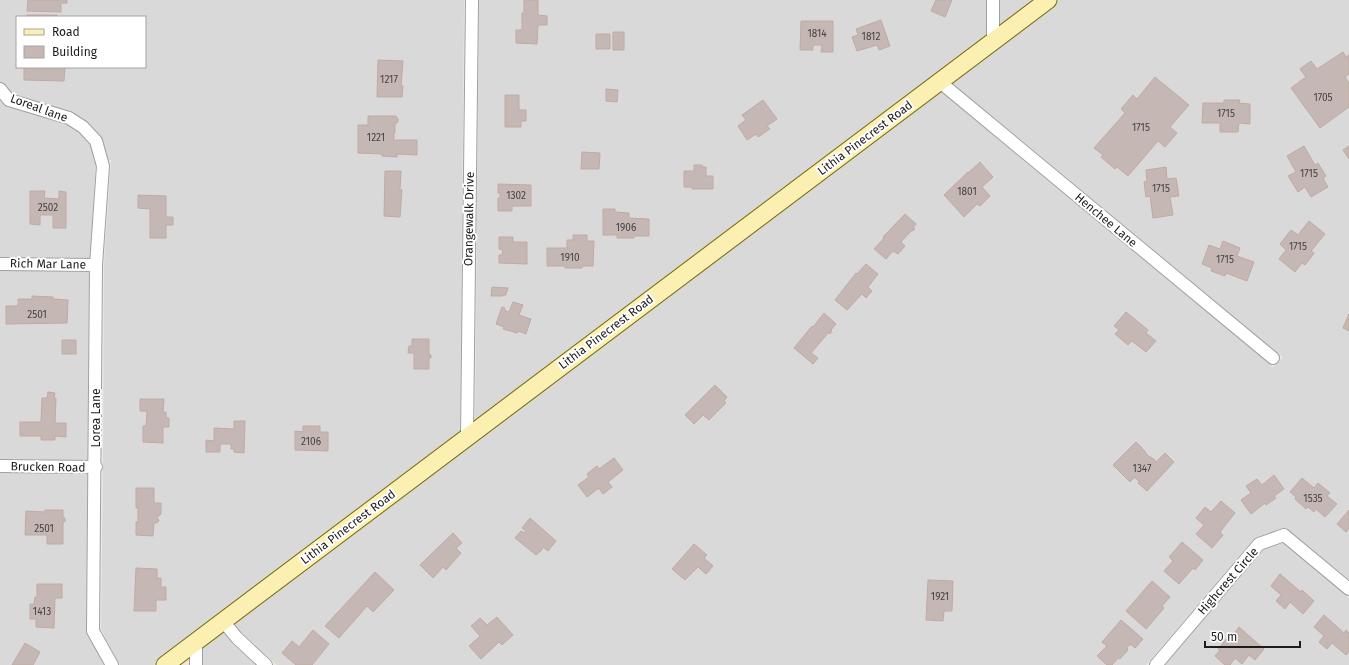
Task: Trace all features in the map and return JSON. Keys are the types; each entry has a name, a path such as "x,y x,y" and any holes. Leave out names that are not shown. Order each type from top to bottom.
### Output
{"main road":[{"name":"Lithia Pinecrest Road","path":"165,665 1048,0"}],"street":[{"name":"Orangewalk Drive","path":"467,437 472,0"},
{"path":"993,0 993,41"},
{"name":"Henchee Lane","path":"940,82 1273,358"},
{"name":"Loreal lane","path":"0,89 9,100 68,118 83,127 96,141 103,166"},
{"name":"Lorea Lane","path":"103,166 96,265 96,467 93,631 112,665"},
{"name":"Rich Mar Lane","path":"0,264 96,265"},
{"name":"Brucken Road","path":"0,466 96,467"},
{"name":"Highcrest Circle","path":"1156,665 1259,544 1284,535 1349,589"},
{"path":"224,621 237,638 266,665"},
{"path":"196,642 196,665"}],"shaded area":[{"path":"0,0 464,0 460,434 193,635 188,635 188,639 154,665 120,665 101,629 104,265 111,160 96,159 90,259 0,257"},
{"path":"479,0 986,0 986,38 475,423"},
{"path":"1000,0 1036,0 1000,27"},
{"path":"1059,0 1349,0 1349,580 1289,530 1281,529 1257,538 1253,540 1146,665 277,665 243,634 233,622 470,444 474,444 474,440 940,91 1273,367 1283,357 951,82 996,48 1000,48 1000,44"},
{"path":"0,270 89,272 88,461 0,459"},
{"path":"0,472 88,474 86,631 104,665 0,665"},
{"path":"1282,543 1349,598 1349,665 1165,665 1264,549"},
{"path":"222,631 232,643 256,665 203,665 203,645"}],"building":[{"path":"28,0 67,0 67,3 61,3 61,12 27,11"},
{"path":"524,0 538,0 538,15 547,16 547,25 538,25 537,44 516,43 516,30 522,30"},
{"path":"936,0 952,0 945,17 931,11"},
{"path":"27,15 57,15 57,16"},
{"path":"881,20 890,46 879,50 877,45 857,51 852,37 858,35 856,29"},
{"path":"801,21 833,21 833,52 821,52 822,45 813,45 813,50 800,50"},
{"path":"613,32 624,32 624,50 613,50"},
{"path":"596,34 610,34 610,49 596,49"},
{"path":"1343,52 1346,57 1349,55 1349,74 1345,77 1349,83 1349,107 1320,128 1291,88 1306,77 1300,69 1311,61 1317,69"},
{"path":"378,60 403,61 401,86 403,86 402,97 377,97"},
{"path":"24,68 65,68 64,81 24,80"},
{"path":"1155,77 1189,105 1170,127 1177,133 1165,147 1158,141 1128,176 1117,167 1115,169 1101,157 1103,155 1094,148 1125,113 1121,109 1133,95 1137,99"},
{"path":"606,89 618,90 617,102 606,101"},
{"path":"505,95 519,95 519,110 526,110 526,121 521,121 521,127 505,127"},
{"path":"763,100 777,119 767,126 770,129 758,137 756,134 747,140 738,126 746,120 742,115"},
{"path":"1224,100 1240,100 1239,103 1250,104 1250,124 1239,123 1238,132 1220,132 1220,123 1202,123 1203,103 1224,103"},
{"path":"368,116 396,116 398,122 395,124 393,140 417,140 417,155 397,154 397,157 382,156 382,154 358,153 358,125 368,125"},
{"path":"1304,146 1315,165 1318,163 1326,176 1323,178 1328,187 1311,197 1305,187 1298,192 1288,176 1296,172 1287,156"},
{"path":"1349,146 1349,159 1343,150"},
{"path":"582,152 600,153 599,169 581,169"},
{"path":"980,162 993,177 982,187 990,196 980,206 977,204 964,217 944,195"},
{"path":"694,165 702,165 702,167 706,167 706,176 713,176 713,189 692,189 692,187 684,187 684,171 694,171"},
{"path":"1166,167 1167,179 1176,178 1179,196 1170,197 1173,215 1153,218 1150,196 1146,197 1144,182 1147,181 1146,170"},
{"path":"385,171 401,171 400,190 402,190 400,217 384,216"},
{"path":"498,184 531,185 531,206 512,206 512,211 498,211 498,198 500,198 500,193 498,193"},
{"path":"30,191 45,191 44,198 59,199 59,191 66,192 66,228 53,228 53,215 40,215 40,225 30,224"},
{"path":"138,195 166,196 166,217 173,217 173,225 166,225 166,238 150,238 150,209 138,208"},
{"path":"603,209 615,209 615,212 629,213 629,218 649,219 649,236 617,238 617,235 603,235"},
{"path":"905,214 916,224 913,228 915,229 913,231 912,230 901,242 905,246 898,254 893,251 886,259 874,249 884,238 883,237"},
{"path":"1309,221 1325,234 1311,251 1314,253 1305,265 1302,263 1295,272 1279,259 1286,250 1280,244 1291,230 1298,235"},
{"path":"573,235 587,235 587,241 594,241 593,266 582,266 582,268 565,268 565,266 547,266 547,248 567,248 567,240 573,240"},
{"path":"499,237 513,237 513,242 527,242 527,264 499,263 499,255 502,255 503,250 499,249"},
{"path":"1223,241 1240,248 1237,256 1254,262 1247,281 1226,273 1225,276 1211,271 1212,268 1202,264 1209,245 1220,249"},
{"path":"866,264 878,274 868,287 872,291 866,298 862,294 847,310 835,300 856,273 857,274"},
{"path":"492,287 508,288 506,295 491,296"},
{"path":"32,296 53,297 53,299 68,300 67,323 6,324 6,306 18,306 18,299 32,299"},
{"path":"513,302 523,305 519,315 531,319 526,334 518,331 517,333 503,329 504,327 496,324 502,307 505,308 504,310 509,312"},
{"path":"1126,312 1148,330 1146,333 1156,341 1146,352 1132,341 1128,345 1115,334 1119,330 1114,326"},
{"path":"824,313 836,324 831,330 832,331 830,334 829,332 811,353 818,358 813,364 794,348"},
{"path":"1349,314 1349,331 1343,328"},
{"path":"412,339 429,339 429,355 431,355 431,358 429,358 429,369 414,369 414,353 408,353 409,346 412,346"},
{"path":"62,340 76,340 76,354 62,354"},
{"path":"715,385 727,397 724,401 726,403 709,420 703,415 694,424 685,415"},
{"path":"48,392 55,393 55,423 66,423 66,437 55,436 55,440 41,440 41,436 20,436 20,422 41,422 42,398 47,398"},
{"path":"140,399 164,399 163,412 166,412 166,418 169,418 169,427 163,427 163,443 143,442 143,426 146,426 147,411 140,411"},
{"path":"234,421 245,421 244,453 234,452 234,449 231,449 231,444 220,444 220,452 206,452 206,440 214,441 214,428 234,429"},
{"path":"303,426 320,426 320,432 328,432 328,451 295,450 295,431 303,432"},
{"path":"1136,442 1147,455 1155,460 1155,463 1165,453 1174,462 1147,491 1138,483 1140,482 1135,477 1130,482 1113,465"},
{"path":"614,458 623,470 608,482 612,487 603,494 599,488 587,497 578,485 589,477 587,474 597,466 599,469"},
{"path":"1274,475 1284,489 1274,496 1276,498 1266,505 1265,503 1251,514 1241,500 1251,493 1246,486 1257,479 1262,485"},
{"path":"1302,478 1314,488 1318,483 1330,493 1327,496 1337,504 1325,517 1316,509 1314,512 1308,507 1306,509 1290,492"},
{"path":"136,488 154,488 154,503 161,503 161,514 157,517 159,521 154,523 153,536 136,535 138,508 136,508"},
{"path":"1221,501 1235,513 1220,532 1223,535 1212,548 1196,534 1204,525 1196,518 1205,507 1211,512"},
{"path":"45,510 63,510 63,518 65,518 65,522 63,521 63,544 47,544 47,535 25,535 26,511 45,512"},
{"path":"1349,510 1349,528 1346,532 1337,524"},
{"path":"530,518 556,541 548,551 543,547 536,555 515,538 521,531 524,533 526,531 522,528"},
{"path":"453,533 462,543 456,548 461,553 446,570 443,567 433,578 420,565"},
{"path":"1182,542 1203,560 1195,570 1193,568 1179,584 1164,571 1173,561 1169,557"},
{"path":"694,544 707,555 704,558 713,566 706,574 698,567 685,580 672,569"},
{"path":"136,568 157,569 157,578 161,578 161,587 166,587 166,600 156,600 156,611 134,611"},
{"path":"375,572 394,590 373,612 367,606 339,638 325,626"},
{"path":"1280,574 1314,601 1303,614 1290,602 1285,609 1276,601 1281,595 1271,586"},
{"path":"928,580 953,581 952,611 944,611 943,621 926,620"},
{"path":"1152,581 1170,597 1162,606 1164,608 1146,629 1126,611"},
{"path":"37,584 62,584 62,598 55,598 54,628 36,627 36,619 30,619 30,604 34,604 35,597 37,597"},
{"path":"1324,615 1344,633 1346,630 1349,633 1349,652 1346,655 1332,643 1327,649 1319,642 1324,636 1314,627"},
{"path":"497,617 513,635 502,645 499,642 481,659 469,646 480,636 471,626 480,618 487,625"},
{"path":"1121,620 1143,639 1135,648 1130,644 1127,648 1128,650 1120,659 1118,658 1112,665 1107,665 1097,656 1107,646 1102,642"},
{"path":"1239,627 1264,649 1255,660 1249,655 1242,664 1235,658 1230,665 1225,665 1215,656 1220,650 1218,649 1228,637 1230,639"},
{"path":"313,630 329,644 312,665 296,665 282,653 292,641 299,647"},
{"path":"25,643 40,652 33,665 12,665"}]}
